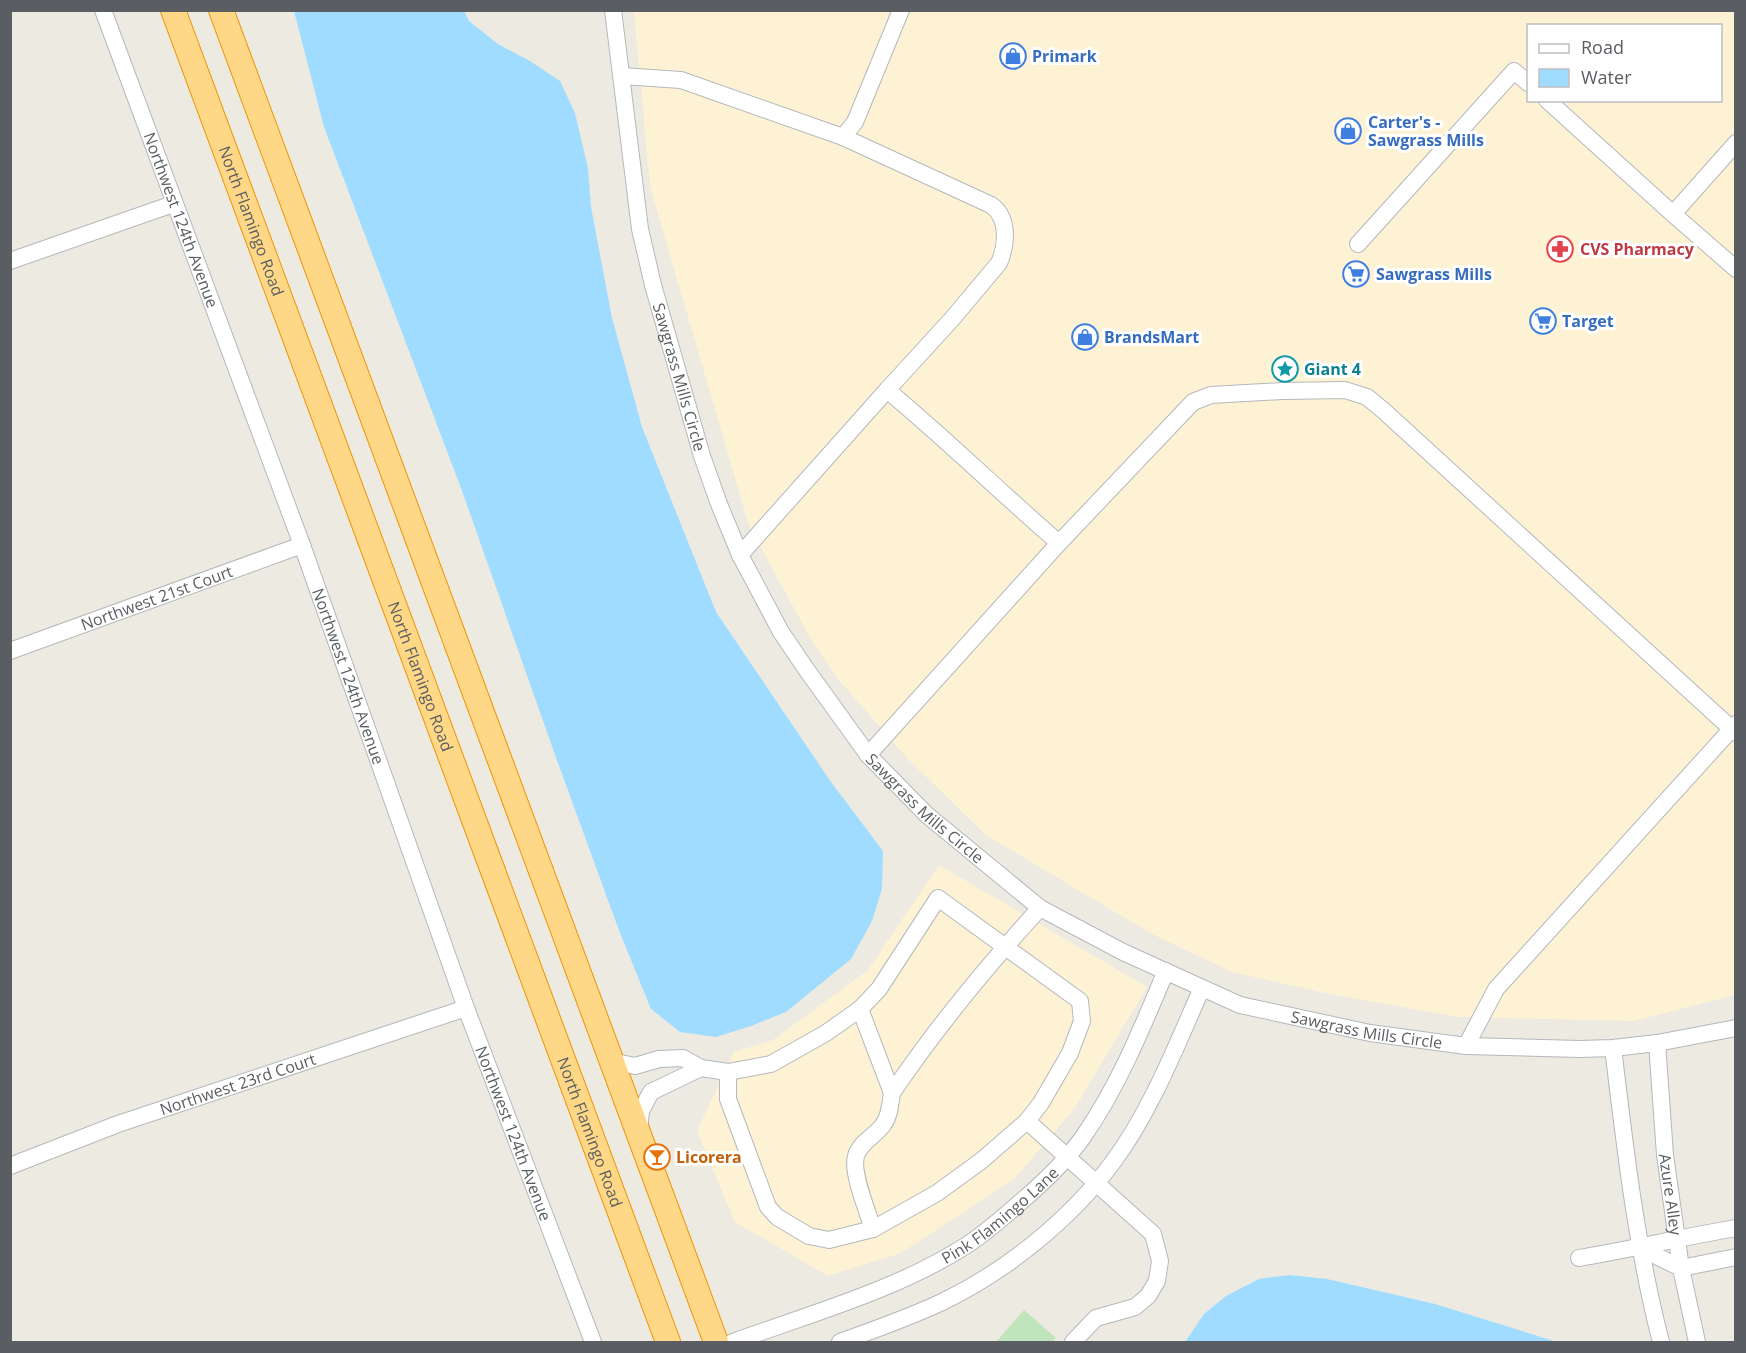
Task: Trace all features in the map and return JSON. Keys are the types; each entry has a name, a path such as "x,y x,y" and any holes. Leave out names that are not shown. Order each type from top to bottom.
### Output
{"highway":[{"name":"North Flamingo Road","path":"173,10 668,1342"},
{"path":"221,10 716,1342"}],"street":[{"name":"Northwest 124th Avenue","path":"103,10 173,204 302,545 466,1008 593,1342"},
{"name":"Sawgrass Mills Circle","path":"613,10 640,229 653,285 702,456 740,555 781,632 832,707 868,755 927,815 1040,908 1123,952 1240,1005 1370,1033 1466,1046 1613,1048 1736,1028"},
{"path":"843,137 855,122 901,10"},
{"path":"1358,244 1514,70 1527,82"},
{"path":"622,76 681,80 843,137 991,205 998,212 1004,226 1004,246 999,263 952,319 740,555"},
{"path":"1550,102 1736,269"},
{"path":"1673,214 1736,143"},
{"path":"10,261 173,204"},
{"path":"887,390 955,448 1018,508 1059,543"},
{"path":"868,755 1059,543 1193,402 1211,395 1282,391 1345,390 1367,397 1734,728 1497,989 1466,1046"},
{"name":"Northwest 21st Court","path":"10,651 302,545"},
{"path":"611,1061 635,1066 659,1059 683,1058 701,1068 728,1072 771,1064 826,1033 860,1009 879,989 938,898 1080,1001 1082,1021 1070,1053 1041,1103 1027,1120 981,1161 937,1193 873,1229 829,1240 808,1236 777,1217 768,1207 728,1099 728,1072"},
{"path":"873,1229 855,1168 856,1157 861,1147 883,1125 888,1114 892,1093 911,1065 1005,946 1040,908"},
{"name":"Pink Flamingo Lane","path":"733,1342 882,1287 939,1261 968,1244 1017,1205 1068,1157 1098,1114 1135,1042 1166,971"},
{"path":"840,1342 901,1320 944,1301 988,1276 1073,1209 1097,1183 1131,1134 1166,1069 1202,988"},
{"name":"Northwest 23rd Court","path":"10,1166 118,1124 466,1008"},
{"path":"860,1009 892,1093"},
{"name":"Azure Alley","path":"1657,1042 1665,1155 1681,1268 1697,1342"},
{"path":"1613,1048 1626,1160 1640,1248 1661,1342"},
{"path":"639,1134 641,1111 651,1092 701,1068"},
{"path":"1027,1120 1153,1234 1160,1261 1157,1281 1148,1296 1135,1307 1096,1318 1073,1342"},
{"path":"1579,1258 1736,1228"},
{"path":"1640,1248 1681,1268 1736,1257"}],"shaded area":[{"name":"Sawgrass Mills","path":"634,11 1735,11 1735,995 1634,1021 1458,1017 1325,993 1232,972 1152,934 986,835 909,760 837,678 812,641 749,526 650,186"},
{"path":"939,865 1147,987 1075,1108 1014,1179 901,1253 828,1276 735,1222 697,1131 734,1052 773,1040 868,970"}],"green space":[{"path":"1024,1310 1056,1338 1052,1342 996,1342"}],"water":[{"path":"294,11 464,11 469,21 498,44 530,61 560,81 575,113 588,168 591,207 612,318 642,427 716,612 831,782 883,851 882,889 872,921 851,959 786,1012 716,1037 680,1032 651,1009 620,933 461,488 324,127"},
{"path":"1290,1275 1327,1279 1435,1304 1557,1342 1185,1342 1204,1314 1226,1296 1259,1279"}],"place":[{"name":"Primark","path":"1013,56"},
{"name":"Carter's - Sawgrass Mills","path":"1348,131"},
{"name":"CVS Pharmacy","path":"1560,249"},
{"name":"Sawgrass Mills","path":"1356,274"},
{"name":"Target","path":"1543,321"},
{"name":"BrandsMart","path":"1085,337"},
{"name":"Giant 4","path":"1285,369"},
{"name":"Licorera","path":"657,1157"}]}
